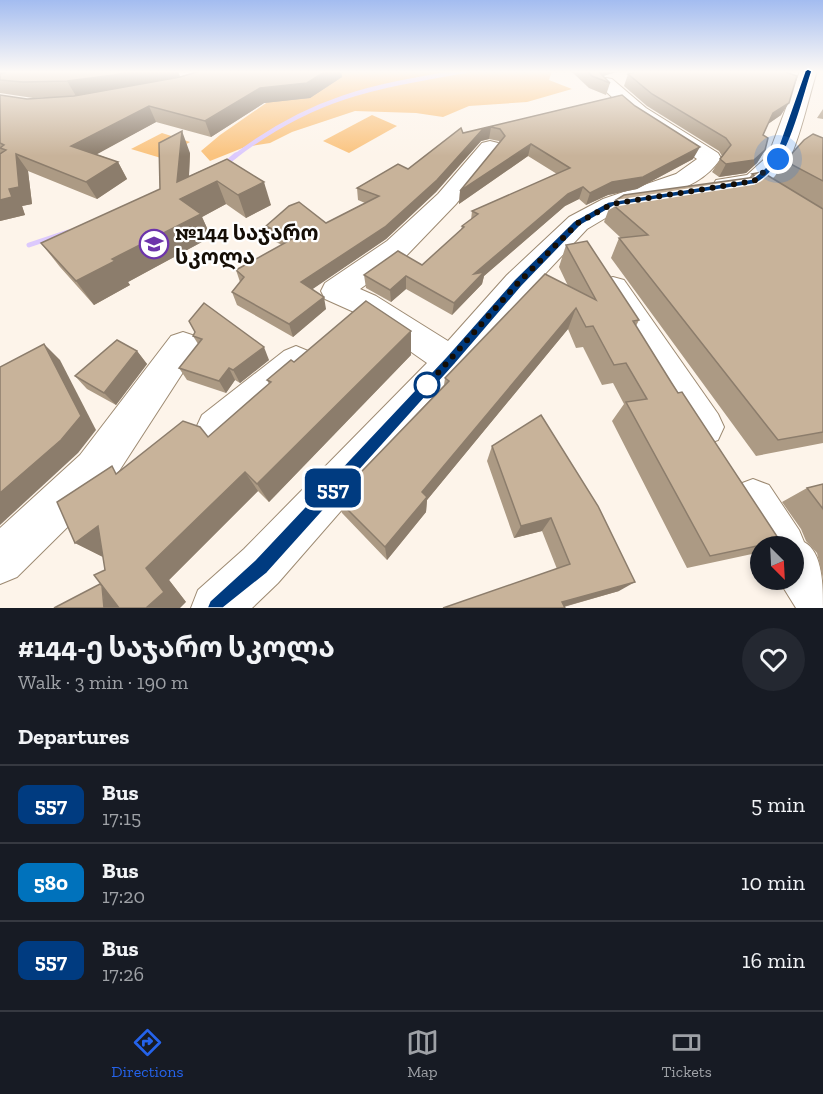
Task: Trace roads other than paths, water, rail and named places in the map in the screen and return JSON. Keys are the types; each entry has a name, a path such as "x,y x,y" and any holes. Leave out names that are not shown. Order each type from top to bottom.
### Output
{"street":[{"path":"216,608 261,566 451,361 518,283 568,233 588,216 612,204 688,177 705,165 710,158 639,112 629,99"},
{"path":"612,204 764,188 778,159 794,99"},
{"path":"342,324 336,291 397,248 447,200 490,148"},
{"path":"568,233 580,239 776,536"},
{"path":"342,324 451,361"},
{"path":"216,428 342,324"},
{"path":"0,560 95,470 183,346"}],"waterway":[{"path":"234,157 290,120 340,99"},
{"path":"223,166 236,155"},
{"path":"29,245 68,232"}],"place":[{"name":"№144 საჯარო სკოლა","path":"154,244"}]}
